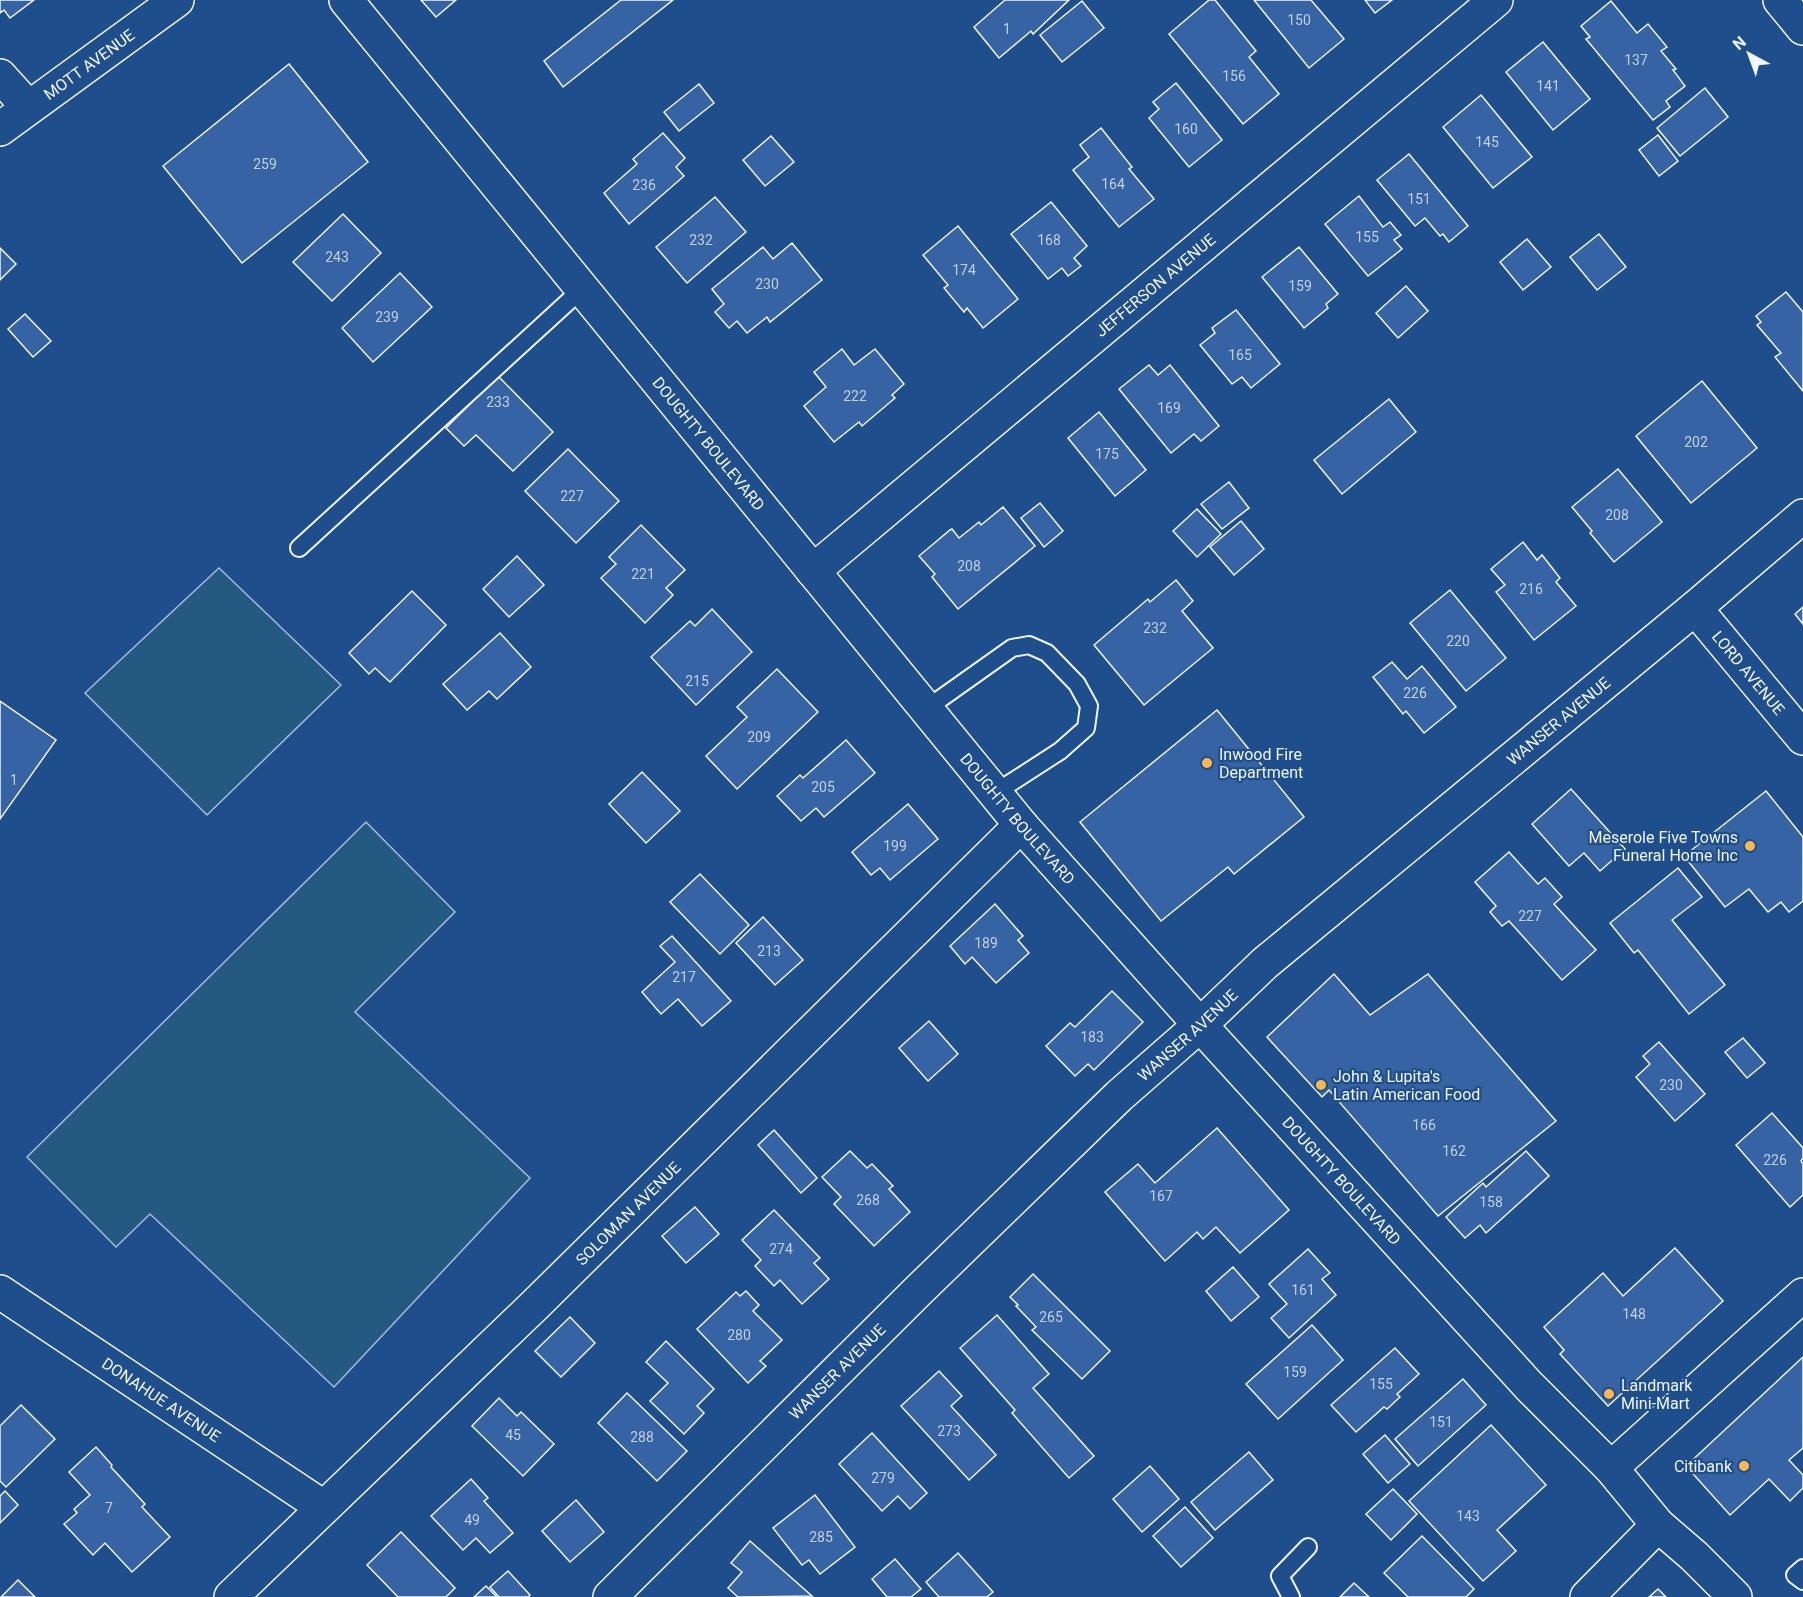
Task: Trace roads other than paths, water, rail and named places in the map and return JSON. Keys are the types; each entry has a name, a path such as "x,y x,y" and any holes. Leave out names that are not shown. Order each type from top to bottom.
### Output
{"street":[{"name":"MOTT AVENUE","path":"0,129 177,0"},
{"name":"DOUGHTY BOULEVARD","path":"346,0 1021,825 1529,1386 1611,1468 1658,1525 1694,1556 1735,1597"},
{"name":"JEFFERSON AVENUE","path":"813,571 1496,0"},
{"path":"1780,0 1803,28"},
{"path":"0,76 28,107"},
{"name":"WANSER AVENUE","path":"610,1597 1111,1104 1200,1025 1265,963 1695,609 1803,516"},
{"name":"LORD AVENUE","path":"1695,609 1803,738"},
{"name":"SOLOMAN AVENUE","path":"231,1597 536,1304 1021,825"},
{"name":"DONAHUE AVENUE","path":"0,1292 323,1507"},
{"path":"1611,1468 1802,1296"},
{"path":"1587,1597 1658,1525"}],"lane":[{"path":"299,548 582,289"},
{"path":"926,708 1012,648 1021,646 1029,645 1047,653 1077,684 1089,706 1086,728 1060,751 995,793"},
{"path":"1291,1597 1280,1576 1308,1547"},
{"path":"1803,1568 1795,1575 1803,1581"}],"place":[{"name":"Inwood Fire Department","path":"1207,763"},
{"name":"Meserole Five Towns Funeral Home Inc","path":"1750,846"},
{"name":"John & Lupita's Latin American Food","path":"1321,1085"},
{"name":"Landmark Mini-Mart","path":"1609,1394"},
{"name":"Citibank","path":"1744,1466"}]}
